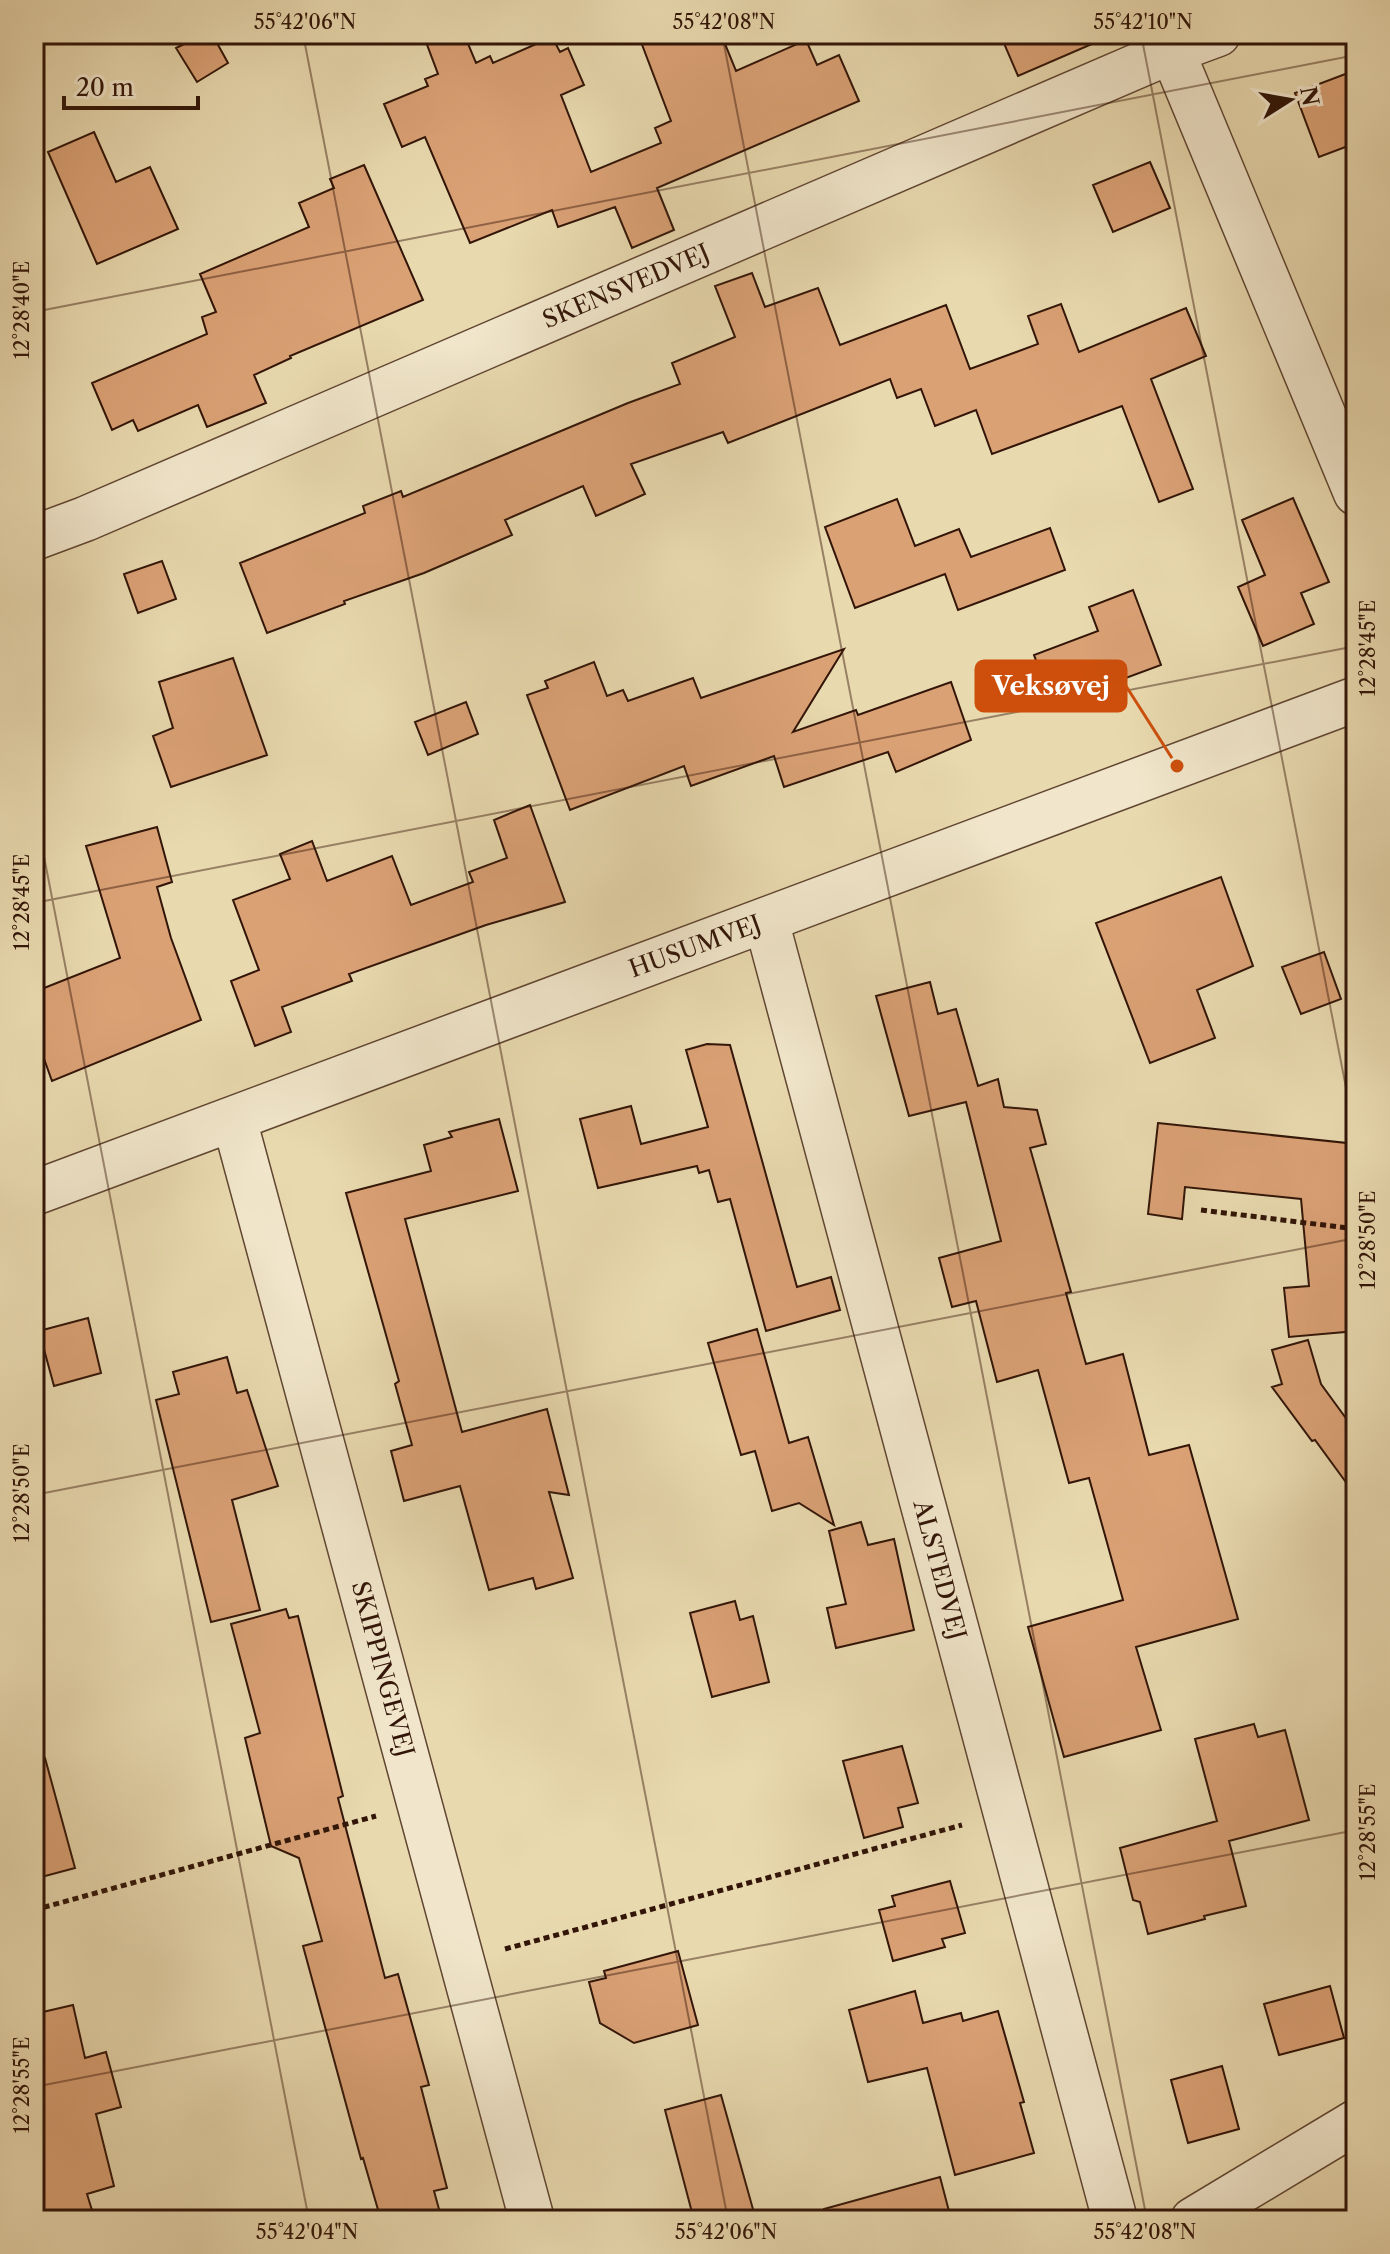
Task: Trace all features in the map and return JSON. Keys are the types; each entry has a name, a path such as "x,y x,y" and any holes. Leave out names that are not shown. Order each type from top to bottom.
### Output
{"street":[{"name":"SKENSVEDVEJ","path":"34,538 85,519 1168,43 1218,34"},
{"path":"1168,43 1356,493"},
{"name":"HUSUMVEJ","path":"34,1193 1356,699"},
{"name":"ALSTEDVEJ","path":"766,920 1115,2220"},
{"name":"SKIPPINGEVEJ","path":"234,1119 532,2220"},
{"path":"1193,2220 1356,2122"}],"path":[{"path":"1201,1210 1356,1229"},
{"path":"34,1910 420,1804"},
{"path":"462,1961 1005,1813"}],"building":[{"path":"205,34 212,34 228,63 197,82 176,48"},
{"path":"446,34 464,34 476,63 490,56 493,63 552,37 560,52 568,48 584,85 561,95 591,172 661,143 655,128 671,121 638,34 721,34 736,71 806,40 817,65 839,55 859,101 657,188 674,230 632,248 615,207 558,227 552,210 470,243 425,137 402,147 384,104 428,86 425,79 438,74 426,42"},
{"path":"1000,34 1115,34 1018,76"},
{"path":"1356,70 1356,143 1319,157 1295,93"},
{"path":"94,132 116,182 150,167 178,229 97,264 48,152"},
{"path":"1150,162 1170,208 1113,232 1093,185"},
{"path":"364,165 423,300 290,356 254,375 266,403 207,427 198,405 138,431 133,420 112,430 92,383 207,334 202,317 216,312 200,274 309,227 299,203 334,188 330,179"},
{"path":"752,273 765,307 818,288 840,345 946,305 970,369 1038,344 1028,316 1061,304 1079,352 1186,308 1206,356 1151,379 1193,489 1159,502 1122,406 992,454 976,410 935,426 921,389 897,398 890,379 728,443 723,432 631,464 645,494 596,516 583,486 505,520 512,535 424,573 344,601 345,604 267,633 240,563 365,513 363,506 401,491 403,497 680,384 672,363 735,337 715,286"},
{"path":"1293,498 1329,582 1301,593 1314,624 1263,646 1238,587 1265,575 1242,520"},
{"path":"897,499 915,546 959,529 971,557 1050,528 1065,570 958,610 945,574 855,608 825,527"},
{"path":"162,561 176,599 138,613 124,574"},
{"path":"1133,590 1161,665 1053,705 1034,655 1098,631 1089,607"},
{"path":"844,649 793,732 856,710 858,715 951,682 971,740 896,772 888,752 784,787 774,756 691,786 684,766 570,810 527,695 548,688 545,681 594,662 607,696 623,690 628,701 693,678 701,698"},
{"path":"233,658 267,755 171,787 153,736 173,728 159,682"},
{"path":"466,702 478,734 428,755 415,722"},
{"path":"530,805 565,902 486,925 349,974 352,981 282,1007 291,1032 255,1046 231,981 259,970 233,900 290,879 280,854 312,841 327,881 392,856 411,905 473,882 469,872 507,858 494,820"},
{"path":"157,827 172,882 157,887 171,938 201,1020 52,1081 43,1056 34,1059 34,992 120,958 86,846"},
{"path":"1221,877 1253,966 1197,990 1215,1038 1150,1063 1096,923"},
{"path":"1324,952 1341,999 1301,1014 1282,967"},
{"path":"930,982 938,1014 956,1009 978,1086 998,1079 1004,1107 1037,1110 1046,1144 1030,1148 1071,1292 1066,1293 1086,1364 1123,1354 1149,1455 1189,1445 1238,1619 1136,1647 1161,1730 1064,1757 1028,1627 1123,1600 1089,1478 1069,1483 1038,1370 997,1382 976,1301 952,1307 939,1258 1001,1241 966,1102 909,1116 876,996"},
{"path":"707,1044 730,1045 797,1287 831,1277 840,1310 766,1331 730,1199 718,1202 709,1170 699,1173 697,1166 598,1188 580,1119 631,1106 641,1144 708,1127 686,1050"},
{"path":"499,1119 518,1191 405,1219 462,1432 547,1409 569,1495 549,1492 573,1578 536,1589 533,1578 489,1590 460,1486 404,1501 391,1451 412,1445 395,1384 399,1381 346,1193 431,1171 424,1145 452,1137 449,1132"},
{"path":"1158,1123 1356,1144 1356,1331 1289,1337 1284,1288 1309,1286 1301,1199 1185,1187 1182,1219 1148,1214"},
{"path":"88,1318 101,1373 54,1386 39,1331"},
{"path":"757,1329 789,1443 808,1437 834,1525 799,1503 772,1511 755,1451 741,1455 708,1343"},
{"path":"1308,1340 1321,1384 1356,1432 1356,1496 1272,1387 1282,1384 1272,1350"},
{"path":"227,1357 237,1393 247,1390 278,1486 232,1500 260,1610 211,1622 156,1400 179,1394 173,1372"},
{"path":"861,1522 868,1545 894,1539 914,1630 836,1648 827,1608 846,1604 829,1531"},
{"path":"735,1601 740,1620 753,1616 769,1682 712,1697 690,1613"},
{"path":"286,1609 289,1618 298,1616 343,1796 338,1798 385,1978 398,1974 429,2085 421,2087 447,2188 434,2191 442,2220 381,2220 361,2159 303,1946 322,1941 299,1858 271,1846 245,1738 260,1733 231,1624"},
{"path":"1254,1724 1258,1737 1285,1730 1309,1820 1229,1841 1246,1906 1148,1934 1140,1902 1133,1900 1120,1848 1217,1821 1195,1739"},
{"path":"902,1746 918,1803 898,1808 903,1827 864,1838 843,1761"},
{"path":"45,1758 75,1868 34,1879 34,1759"},
{"path":"950,1881 965,1933 942,1939 945,1947 893,1961 879,1910 895,1906 892,1896"},
{"path":"678,1951 698,2025 634,2043 600,2023 589,1982 606,1978 604,1971"},
{"path":"1330,1986 1344,2038 1279,2055 1264,2004"},
{"path":"915,1991 923,2023 961,2013 963,2021 998,2011 1024,2102 1020,2103 1034,2153 955,2175 927,2068 868,2082 849,2010"},
{"path":"73,2005 85,2058 106,2052 121,2107 96,2114 114,2186 87,2194 95,2220 38,2220 34,2205 34,2014"},
{"path":"1222,2066 1239,2129 1188,2143 1171,2080"},
{"path":"721,2095 756,2220 694,2220 665,2110"},
{"path":"940,2177 950,2215 931,2220 825,2220 824,2209"}],"place":[{"name":"Veksøvej","path":"1177,766"}]}
